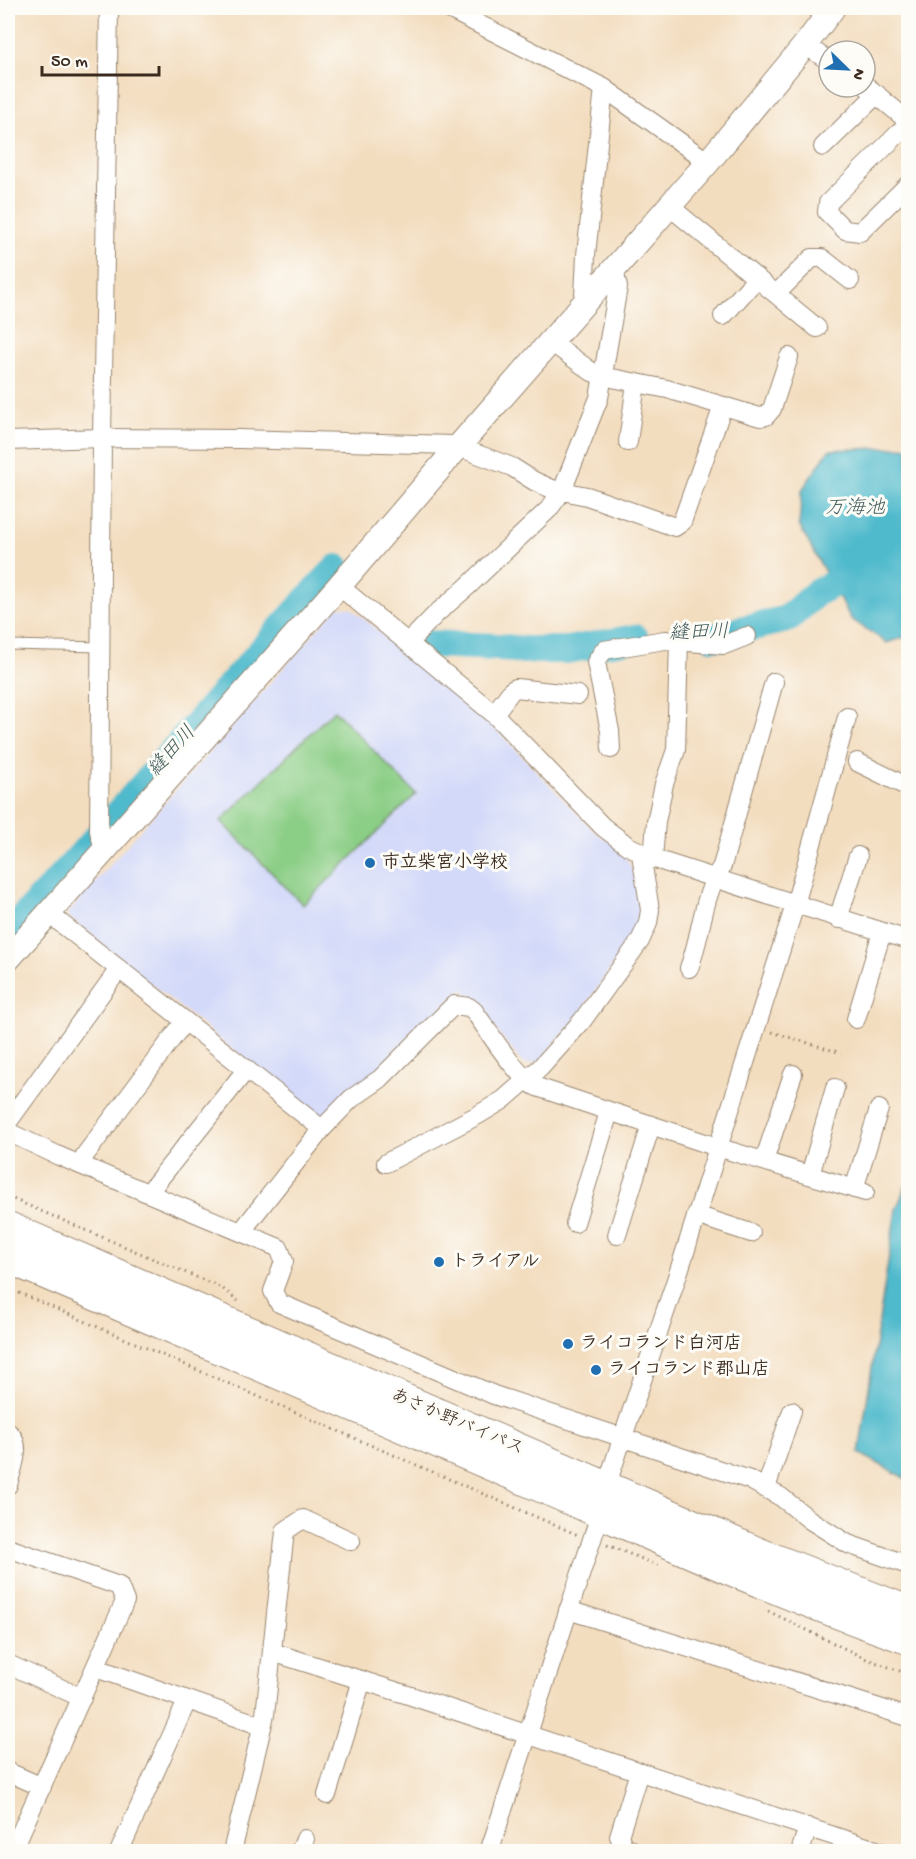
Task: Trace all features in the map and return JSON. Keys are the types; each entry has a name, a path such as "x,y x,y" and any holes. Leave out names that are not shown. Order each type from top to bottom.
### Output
{"highway":[{"name":"あさか野バイパス","path":"8,1228 603,1500 749,1577 909,1638"},
{"name":"あさか野バイパス","path":"8,1257 603,1500 759,1554 909,1612"}],"street":[{"path":"104,849 99,831 109,8"},
{"path":"447,8 604,88 708,162"},
{"path":"8,959 339,586 708,162 833,8"},
{"path":"805,45 817,52"},
{"path":"585,303 586,255 604,88"},
{"path":"877,94 909,123 828,203 827,212 845,230 860,232 909,185"},
{"path":"823,147 863,99"},
{"path":"669,206 817,328"},
{"path":"776,294 812,258 822,258 850,280"},
{"path":"408,644 437,613 549,508 562,491 599,398 618,287 614,270"},
{"path":"723,316 756,278"},
{"path":"551,342 592,372 602,376 668,389 760,417 770,413 789,357"},
{"path":"628,442 636,383"},
{"path":"8,441 102,438 446,444 512,467 541,485 587,496 669,527 675,527 680,525 723,406"},
{"path":"339,586 494,714 603,827 647,856 909,940"},
{"path":"611,749 610,731 596,662 604,650 665,640 724,645 747,636"},
{"path":"386,1163 489,1109 527,1080 595,1005 645,931 650,910 647,856 665,780 676,750 679,641"},
{"path":"689,968 698,943 713,879 722,866 774,682"},
{"path":"494,714 509,693 516,688 578,695"},
{"path":"489,1851 795,905 846,717"},
{"path":"857,762 909,787"},
{"path":"838,919 858,856"},
{"path":"48,913 322,1129"},
{"path":"856,1019 882,932"},
{"path":"8,1122 119,969"},
{"path":"241,1232 322,1129 351,1099 380,1079 454,1005 469,1007 474,1011 527,1080 543,1090 859,1191 879,1109"},
{"path":"81,1165 85,1155 185,1021"},
{"path":"151,1194 153,1187 246,1070"},
{"path":"764,1161 793,1074"},
{"path":"810,1175 835,1088"},
{"path":"575,1223 609,1112"},
{"path":"617,1234 651,1125"},
{"path":"8,1132 281,1250 284,1261 273,1291 279,1303 494,1395 750,1480 781,1497 810,1520 848,1544 909,1565"},
{"path":"696,1215 751,1233"},
{"path":"766,1488 792,1411"},
{"path":"8,1432 15,1439 17,1448 8,1485"},
{"path":"232,1851 262,1726 285,1531 303,1519 351,1541"},
{"path":"8,1548 119,1586 125,1601 12,1851"},
{"path":"568,1610 909,1717"},
{"path":"272,1652 882,1851"},
{"path":"8,1664 82,1698"},
{"path":"96,1668 262,1726"},
{"path":"327,1795 362,1680"},
{"path":"119,1851 187,1701"},
{"path":"8,1772 42,1787"},
{"path":"637,1851 624,1847 619,1836 639,1772"},
{"path":"800,1851 808,1827"}],"lane":[{"path":"8,645 102,647"}],"path":[{"path":"756,1027 841,1053"},
{"path":"8,1197 222,1288 240,1303"},
{"path":"8,1288 580,1536"},
{"path":"604,1544 668,1569"},
{"path":"758,1607 864,1658 909,1674"}],"shaded area":[{"name":"市立柴宮小学校","path":"337,607 351,608 488,721 596,833 621,848 637,879 642,908 639,928 576,1019 538,1063 523,1064 463,989 373,1076 326,1117 317,1118 66,915"}],"green space":[{"path":"334,710 416,794 303,905 221,821"}],"water":[{"name":"万海池","path":"908,447 908,636 887,643 851,619 799,525 802,490 829,450"},
{"path":"908,1182 908,1480 859,1453 896,1209"}],"waterway":[{"name":"縫田川","path":"713,637 726,636 740,630 787,619 816,593 908,545"},
{"name":"縫田川","path":"8,933 92,843 254,658 337,568"},
{"name":"縫田川","path":"430,644 523,650 567,650 635,638"}],"place":[{"name":"市立柴宮小学校","path":"370,863"},
{"name":"トライアル","path":"439,1262"},
{"name":"ライコランド白河店","path":"568,1344"},
{"name":"ライコランド郡山店","path":"596,1370"}]}
